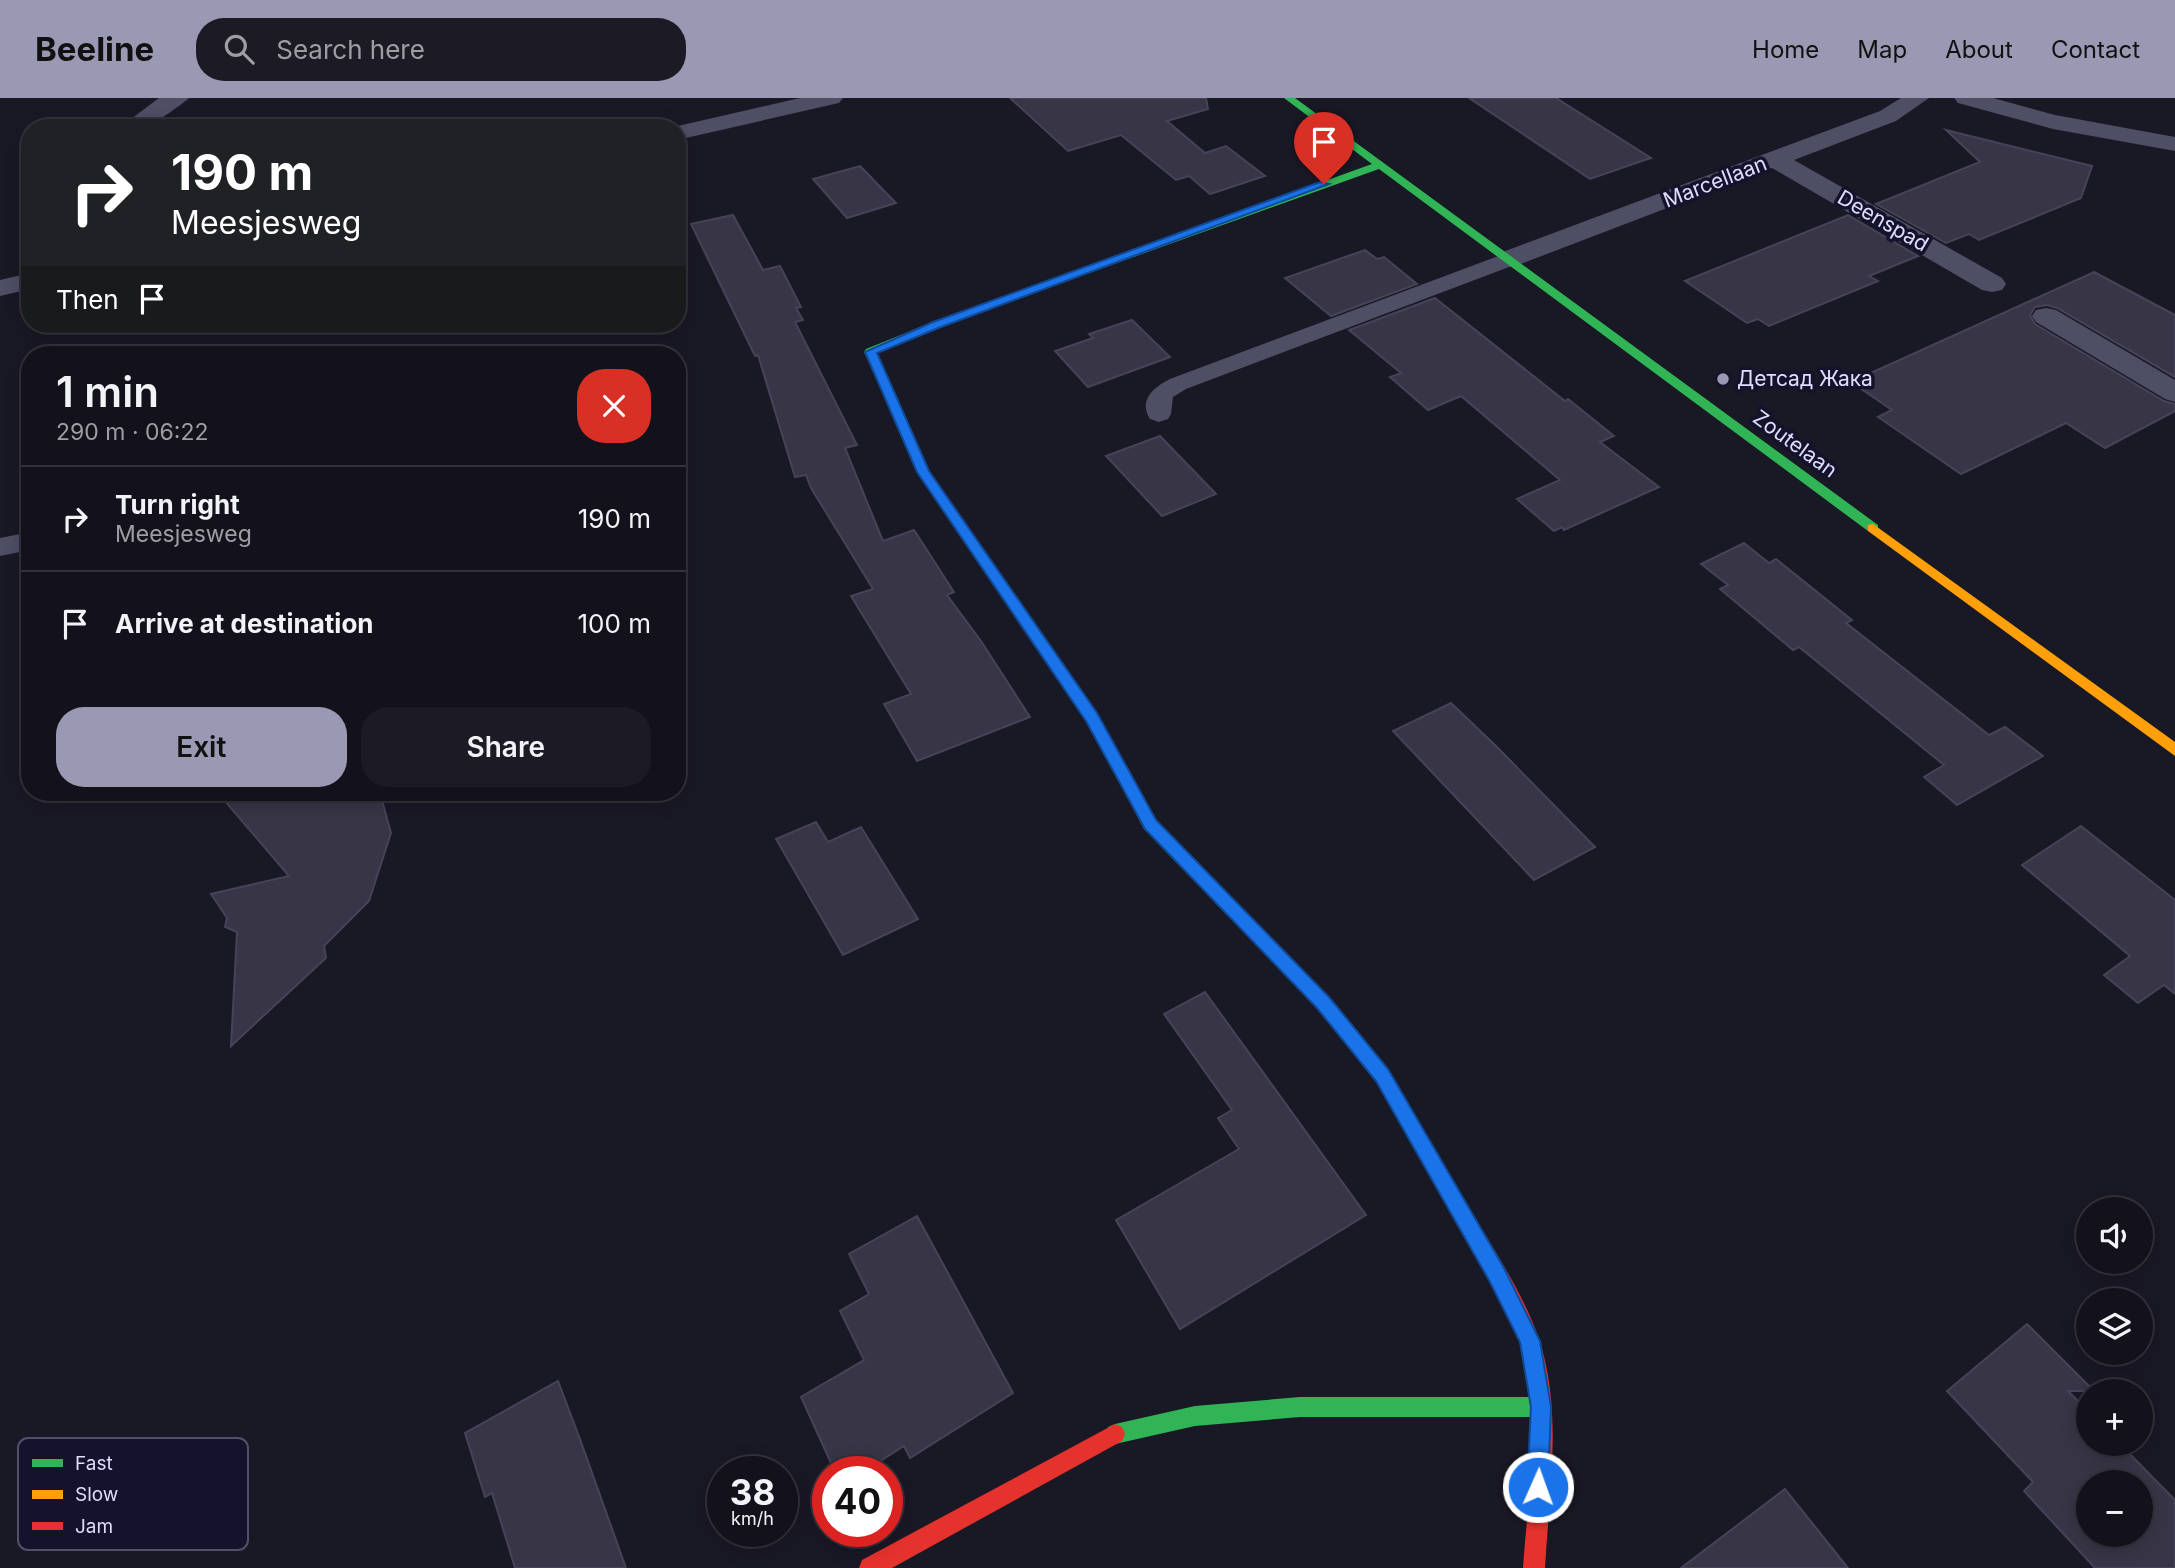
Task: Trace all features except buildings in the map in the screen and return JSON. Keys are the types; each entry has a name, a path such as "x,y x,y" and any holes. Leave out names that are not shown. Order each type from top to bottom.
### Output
{"street":[{"path":"143,119 177,98"},
{"path":"686,131 831,98"},
{"name":"Zoutelaan","path":"1289,98 2175,750"},
{"name":"Marcellaan","path":"1509,259 1888,116 1917,98"},
{"path":"1966,98 2053,122 2175,144"},
{"name":"Deenspad","path":"1774,159 1992,284"},
{"path":"1380,165 937,324 870,352 923,472 1092,717 1150,825 1323,1003 1382,1075 1497,1275 1530,1341 1541,1407 1534,1568"},
{"path":"0,288 21,283"},
{"path":"2046,316 2175,393"},
{"path":"870,1568 1115,1434 1195,1416 1300,1407 1541,1407"}],"lane":[{"path":"1160,414 1161,393 1178,384 1509,259"},
{"path":"0,547 21,543"}],"traffic: fast":[{"path":"1289,98 1873,528"},
{"path":"888,392 870,352 937,324 1380,165"},
{"path":"1049,655 1092,717 1150,825 1323,1003 1382,1075 1464,1218"},
{"path":"1115,1434 1195,1416 1300,1407 1541,1407"}],"traffic: slow":[{"path":"1873,528 2175,750"}],"traffic: jam":[{"path":"888,392 923,472 1049,655"},
{"path":"1464,1218 1516,1308 1529,1340 1535,1365 1541,1422 1534,1568"},
{"path":"870,1568 1115,1434"}],"place":[{"name":"Детсад Жака","path":"1723,379"}],"route":[{"path":"1324,184 937,324 870,352 923,472 1092,717 1150,825 1323,1003 1382,1075 1497,1275 1530,1341 1541,1407 1538,1487"}]}
